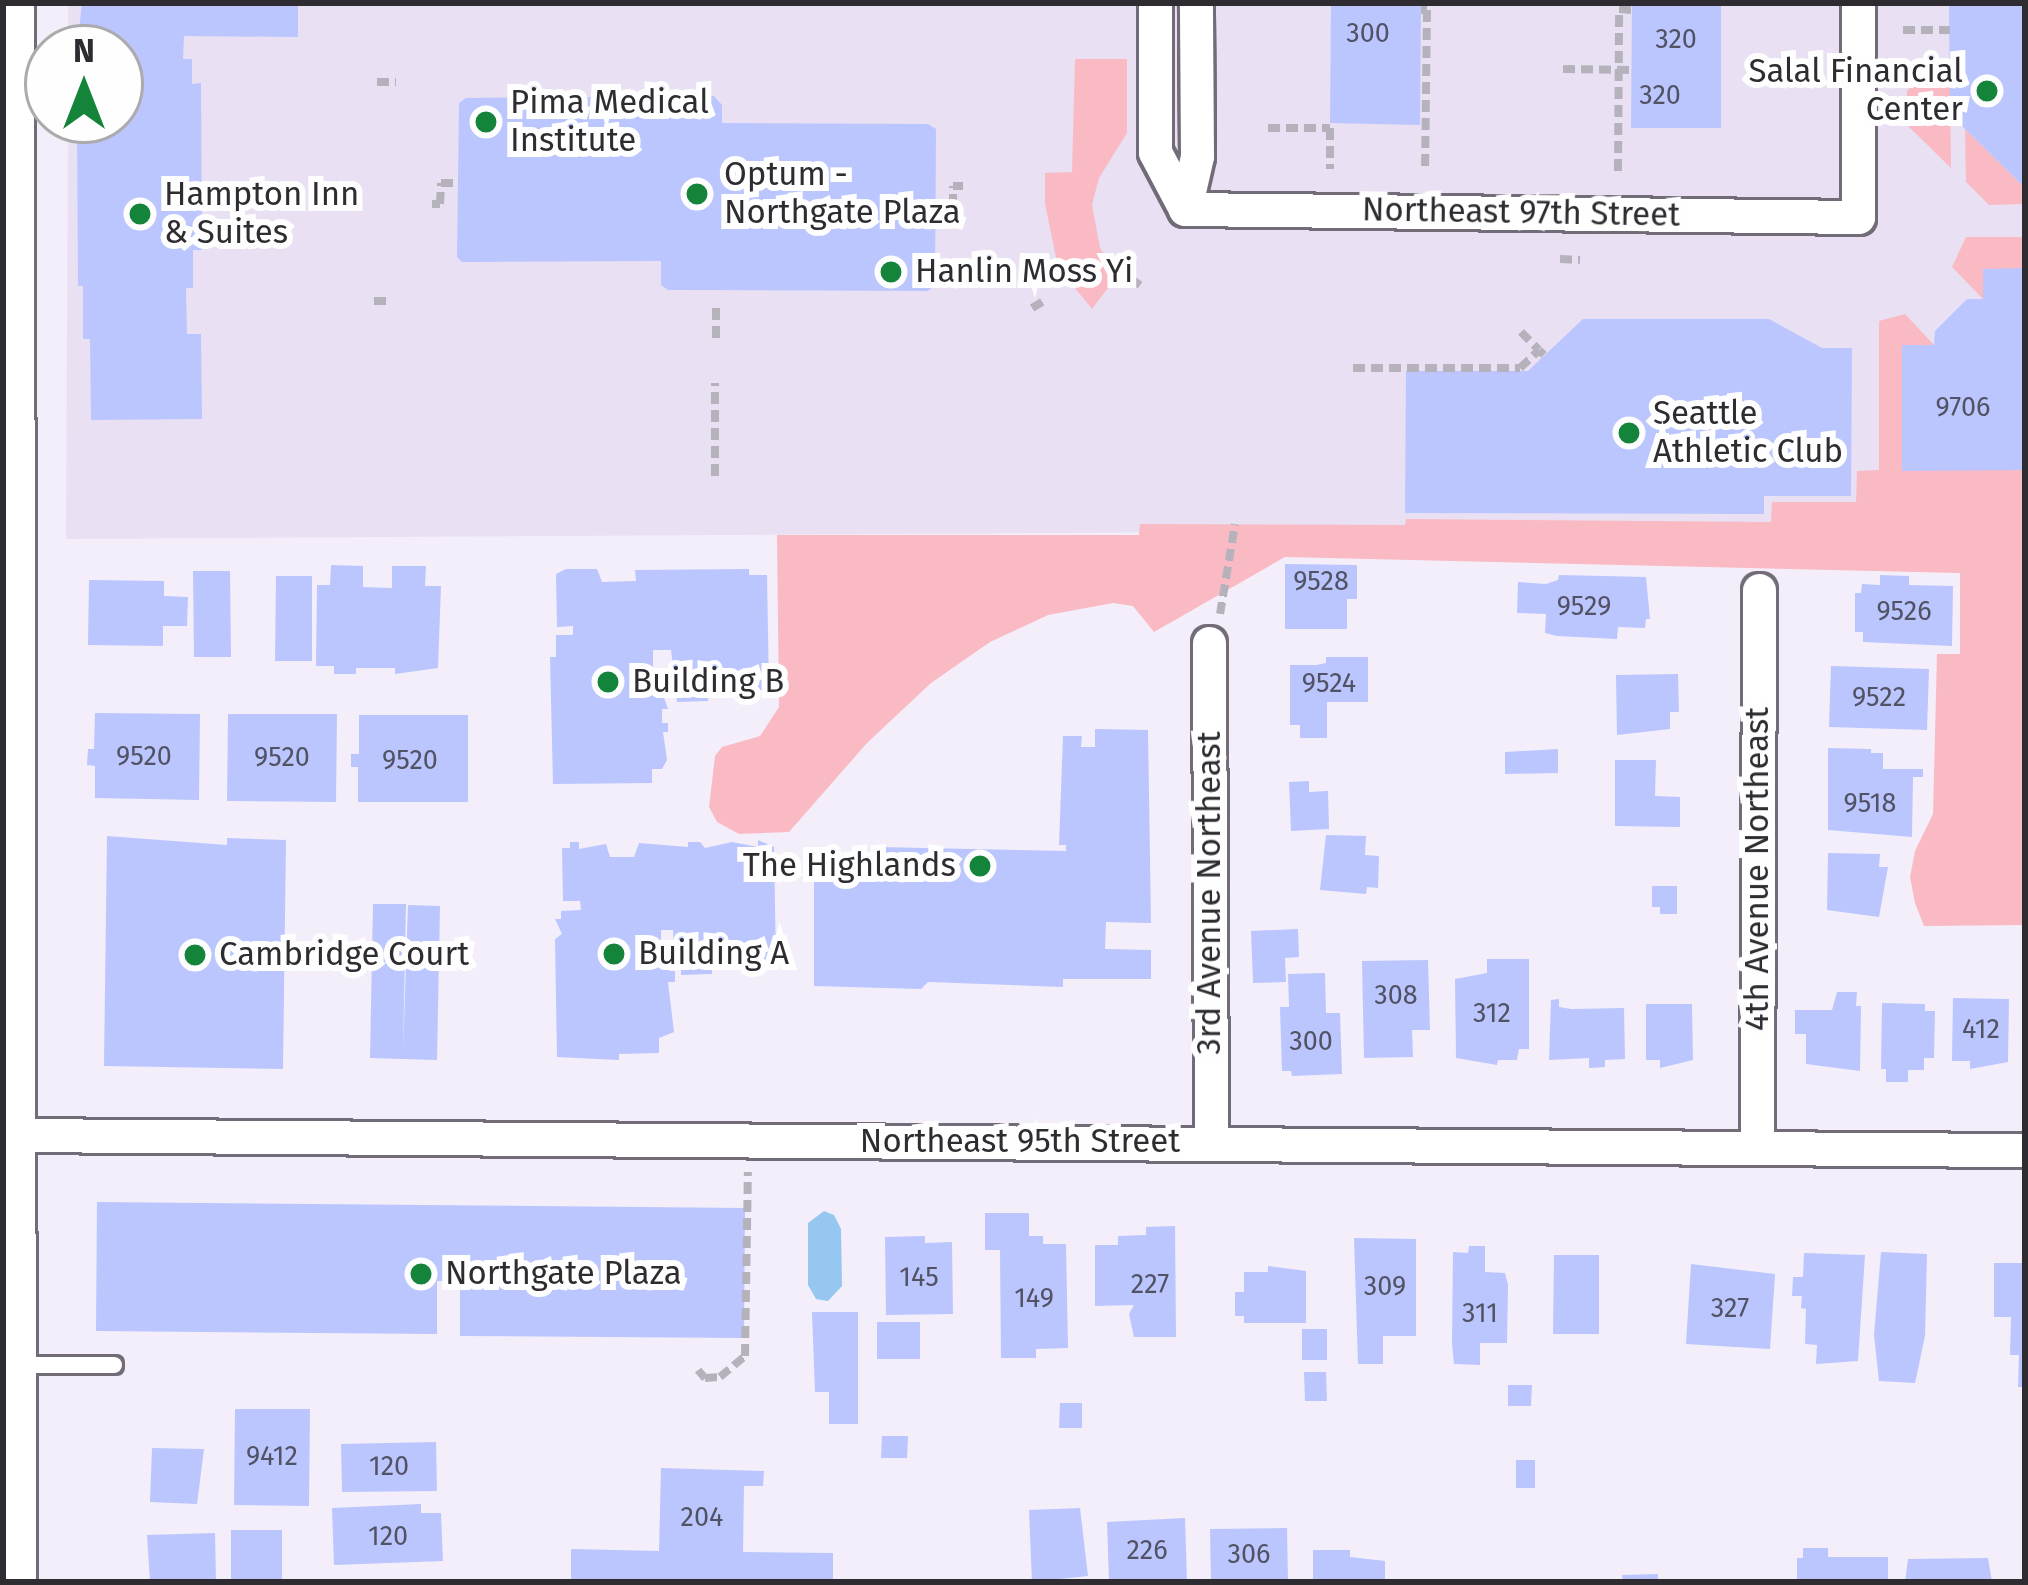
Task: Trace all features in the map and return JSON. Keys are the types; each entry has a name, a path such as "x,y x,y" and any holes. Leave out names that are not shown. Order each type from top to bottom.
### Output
{"street":[{"path":"14,3 15,1582"},
{"path":"1154,3 1154,152 1185,209"},
{"path":"1185,209 1197,156 1196,3"},
{"name":"Northeast 97th Street","path":"1185,209 1858,217 1858,3"},
{"name":"4th Avenue Northeast","path":"1757,1148 1760,590"},
{"name":"3rd Avenue Northeast","path":"1209,643 1211,1143"},
{"name":"Northeast 95th Street","path":"15,1135 2025,1150"}],"lane":[{"path":"15,1365 115,1365"}],"path":[{"path":"1618,171 1619,9 1632,10"},
{"path":"1421,10 1427,10 1425,169"},
{"path":"1903,30 1950,30"},
{"path":"1563,69 1632,70"},
{"path":"377,82 396,82"},
{"path":"1268,128 1330,128 1330,169"},
{"path":"432,204 440,204 441,183 458,183"},
{"path":"935,206 953,206 953,186 963,186"},
{"path":"1560,259 1580,260"},
{"path":"1119,270 1140,285"},
{"path":"1032,308 1047,298"},
{"path":"374,301 392,301"},
{"path":"716,308 716,343"},
{"path":"1353,368 1520,368 1542,353 1521,332"},
{"path":"715,476 716,383"},
{"path":"1209,643 1219,621 1235,524"},
{"path":"698,1370 705,1378 720,1377 745,1356 748,1164"}],"shaded area":[{"path":"68,3 2025,3 2025,527 66,539 68,144 144,144 144,24 68,24"},
{"path":"1075,59 1127,59 1127,133 1099,178 1092,205 1100,248 1118,275 1092,309 1058,267 1045,204 1045,173 1072,172"},
{"path":"1927,68 1950,68 1951,168 1907,125 1907,91"},
{"path":"1965,129 2025,188 2025,204 1989,205 1966,182"},
{"path":"1966,237 2025,237 2025,268 1983,299 1952,267"},
{"path":"1905,314 1934,345 1902,346 1902,470 2025,470 2025,925 1924,926 1910,877 1915,851 1933,814 1937,654 1960,654 1960,573 1285,557 1154,632 1133,606 1113,603 1048,615 990,642 931,683 867,743 789,832 739,834 717,822 709,807 715,756 722,747 760,736 779,707 777,535 1139,535 1140,524 1405,525 1406,519 1771,522 1772,502 1856,502 1857,471 1879,470 1879,321"}],"water":[{"path":"824,1211 834,1215 841,1229 842,1286 828,1301 816,1299 808,1285 808,1223"}],"building":[{"name":"Hampton Inn & Suites","path":"82,3 298,3 298,37 184,36 183,59 192,59 192,84 201,83 202,250 193,250 193,288 186,288 187,334 201,334 202,419 91,420 90,339 83,339 83,286 78,286 77,144 144,144 144,24 80,24"},
{"path":"1331,3 1421,3 1420,125 1330,123"},
{"path":"1632,3 1721,3 1721,128 1631,128"},
{"name":"Salal Financial Center","path":"1949,3 2025,3 2025,188 1950,114"},
{"name":"Optum - Northgate Plaza","path":"714,96 722,105 722,123 928,124 936,129 935,285 928,291 668,290 661,285 661,261 462,262 457,257 459,103 466,98"},
{"path":"2025,268 2025,470 1902,471 1902,345 1934,345 1935,331 1967,299 1983,299 1983,269"},
{"name":"Seattle Athletic Club","path":"1583,319 1769,319 1822,348 1852,348 1851,496 1764,496 1764,514 1405,513 1406,371 1528,371"},
{"path":"1285,564 1357,565 1357,599 1347,599 1347,629 1285,629"},
{"path":"331,565 363,566 363,587 392,588 392,566 426,566 425,586 441,586 438,668 395,674 395,668 356,668 356,674 334,674 334,666 316,666 317,585 330,585"},
{"name":"Building B","path":"566,569 597,569 602,582 636,581 635,570 749,569 749,575 767,575 769,689 738,694 732,688 708,693 708,701 677,702 671,650 653,650 653,670 666,675 667,691 662,692 668,709 662,709 662,723 668,723 668,732 663,732 667,760 662,769 652,769 652,783 553,784 550,657 556,657 556,635 573,635 573,626 557,627 556,574"},
{"path":"193,571 230,571 231,657 194,657"},
{"path":"1559,575 1646,577 1650,619 1645,628 1618,627 1617,639 1545,633 1546,614 1517,613 1518,582 1546,584"},
{"path":"1880,575 1909,576 1909,585 1953,586 1952,646 1863,642 1863,632 1855,632 1855,593 1861,593 1862,584 1880,585"},
{"path":"276,576 312,576 312,661 275,661"},
{"path":"89,580 164,581 164,596 188,597 187,626 163,626 163,646 88,645"},
{"path":"1326,657 1368,657 1368,702 1327,702 1327,738 1300,738 1300,725 1290,725 1290,665 1326,663"},
{"path":"1831,666 1929,669 1927,730 1829,727"},
{"path":"1678,674 1679,712 1670,712 1670,729 1617,735 1616,675"},
{"path":"95,713 200,714 199,800 95,798 95,766 87,765 88,749 94,749"},
{"path":"228,714 337,714 336,802 227,801"},
{"path":"359,715 468,715 468,802 358,802 358,767 351,767 351,754 359,754"},
{"name":"The Highlands","path":"1095,729 1148,730 1151,923 1106,922 1105,949 1151,950 1151,979 1063,979 1063,987 928,982 921,989 814,986 814,855 859,856 879,853 879,847 1066,851 1066,845 1059,845 1063,736 1082,736 1081,747 1095,747"},
{"path":"1828,748 1883,753 1883,769 1923,769 1923,777 1913,777 1912,837 1828,830"},
{"path":"1558,749 1558,773 1505,774 1505,752"},
{"path":"1615,760 1656,760 1655,796 1680,797 1680,827 1615,826"},
{"path":"1309,781 1309,792 1328,791 1329,829 1291,831 1289,782"},
{"path":"1326,835 1366,836 1365,855 1379,856 1378,888 1367,887 1366,894 1320,890"},
{"name":"Cambridge Court","path":"107,836 227,845 227,838 286,840 283,1069 104,1066"},
{"name":"Building A","path":"758,840 774,847 776,964 745,968 745,961 736,961 736,967 712,965 712,974 681,975 681,946 674,946 673,930 661,930 661,944 672,947 669,971 675,971 675,982 668,982 674,1032 659,1038 659,1053 619,1054 619,1060 557,1057 555,939 562,934 555,919 561,919 561,911 581,910 580,901 563,901 562,848 570,848 570,842 579,842 579,849 606,844 610,857 634,857 639,843 688,847 688,842 700,842 705,848 732,842 758,847"},
{"path":"1828,853 1880,854 1879,867 1888,867 1879,917 1827,910"},
{"path":"1652,886 1677,886 1677,914 1660,914 1660,907 1652,907"},
{"path":"373,904 406,904 403,1052 408,905 440,906 437,1060 370,1058"},
{"path":"1298,929 1299,957 1285,958 1286,982 1253,983 1251,931"},
{"path":"1487,959 1529,959 1529,1049 1519,1049 1517,1060 1498,1060 1497,1065 1456,1058 1455,979 1487,973"},
{"path":"1428,960 1430,1030 1412,1030 1413,1057 1364,1058 1362,961"},
{"path":"1325,973 1326,1013 1340,1013 1342,1074 1292,1076 1291,1071 1282,1071 1280,1007 1289,1007 1288,974"},
{"path":"1837,992 1857,992 1860,1071 1806,1064 1806,1034 1795,1034 1795,1010 1832,1010"},
{"path":"1953,998 2009,999 2008,1062 1970,1069 1970,1061 1952,1061"},
{"path":"1559,999 1559,1007 1571,1009 1624,1008 1625,1059 1605,1060 1605,1067 1589,1068 1589,1058 1549,1060 1551,1000"},
{"path":"1882,1003 1925,1004 1925,1011 1935,1011 1934,1058 1924,1058 1924,1070 1908,1070 1908,1082 1886,1082 1886,1069 1881,1069"},
{"path":"1646,1004 1692,1004 1693,1060 1660,1068 1660,1060 1646,1060"},
{"name":"Northgate Plaza","path":"97,1202 745,1208 744,1338 460,1336 460,1281 437,1281 437,1334 96,1331"},
{"path":"985,1213 1029,1213 1029,1236 1043,1236 1043,1244 1066,1244 1068,1348 1036,1349 1036,1358 1001,1358 1000,1250 985,1250"},
{"path":"1175,1226 1176,1337 1134,1337 1129,1314 1134,1305 1095,1306 1095,1245 1118,1245 1118,1236 1146,1235 1146,1227"},
{"path":"925,1236 925,1243 952,1242 953,1314 886,1315 885,1237"},
{"path":"1354,1238 1416,1239 1416,1336 1383,1336 1383,1364 1358,1364"},
{"path":"1469,1246 1485,1246 1485,1272 1505,1273 1508,1285 1507,1343 1480,1343 1480,1365 1454,1364 1452,1343 1453,1252 1468,1253"},
{"path":"1881,1252 1927,1254 1925,1336 1915,1383 1879,1381 1874,1335"},
{"path":"1804,1253 1865,1255 1858,1361 1816,1364 1817,1345 1805,1344 1806,1309 1801,1308 1802,1296 1792,1296 1793,1277 1803,1277"},
{"path":"1554,1255 1599,1255 1599,1334 1553,1334"},
{"path":"1994,1263 2025,1263 2025,1387 2018,1387 2019,1355 2010,1355 2011,1317 1994,1317"},
{"path":"1691,1264 1775,1274 1770,1349 1686,1344"},
{"path":"1268,1266 1306,1271 1306,1323 1244,1323 1244,1316 1235,1316 1235,1292 1244,1292 1244,1272 1268,1272"},
{"path":"812,1312 858,1312 858,1424 829,1424 829,1392 815,1392"},
{"path":"877,1322 920,1322 920,1359 877,1359"},
{"path":"1302,1329 1327,1329 1327,1360 1302,1360"},
{"path":"1304,1372 1326,1372 1327,1401 1305,1401"},
{"path":"1508,1385 1532,1385 1531,1406 1508,1406"},
{"path":"1060,1403 1082,1403 1082,1428 1059,1428"},
{"path":"235,1409 310,1409 309,1506 234,1505"},
{"path":"882,1436 908,1436 907,1458 881,1458"},
{"path":"436,1442 437,1491 342,1492 341,1444"},
{"path":"152,1448 204,1449 197,1504 150,1502"},
{"path":"1516,1460 1535,1460 1535,1488 1516,1488"},
{"path":"661,1468 764,1471 763,1486 744,1486 743,1552 833,1553 833,1582 571,1582 571,1549 659,1551"},
{"path":"421,1504 421,1513 441,1513 443,1561 334,1565 332,1508"},
{"path":"1080,1508 1088,1576 1032,1582 1029,1510"},
{"path":"1185,1518 1187,1582 1109,1580 1107,1522"},
{"path":"1287,1528 1288,1582 1211,1582 1210,1529"},
{"path":"231,1530 282,1530 282,1582 231,1582"},
{"path":"215,1533 216,1582 150,1582 147,1535"},
{"path":"1803,1548 1828,1548 1828,1557 1888,1557 1888,1582 1797,1582 1797,1558 1803,1558"},
{"path":"1313,1550 1350,1550 1350,1557 1385,1561 1385,1582 1313,1582"},
{"path":"1988,1558 1992,1582 1905,1582 1908,1559"},
{"path":"1658,1574 1658,1582 1623,1582 1622,1575"}],"place":[{"name":"Salal Financial Center","path":"1987,91"},
{"name":"Pima Medical Institute","path":"486,122"},
{"name":"Optum - Northgate Plaza","path":"697,194"},
{"name":"Hampton Inn & Suites","path":"140,214"},
{"name":"Hanlin Moss Yi","path":"891,272"},
{"name":"Seattle Athletic Club","path":"1629,433"},
{"name":"Building B","path":"608,682"},
{"name":"The Highlands","path":"980,866"},
{"name":"Building A","path":"614,954"},
{"name":"Cambridge Court","path":"195,955"},
{"name":"Northgate Plaza","path":"421,1274"}]}
